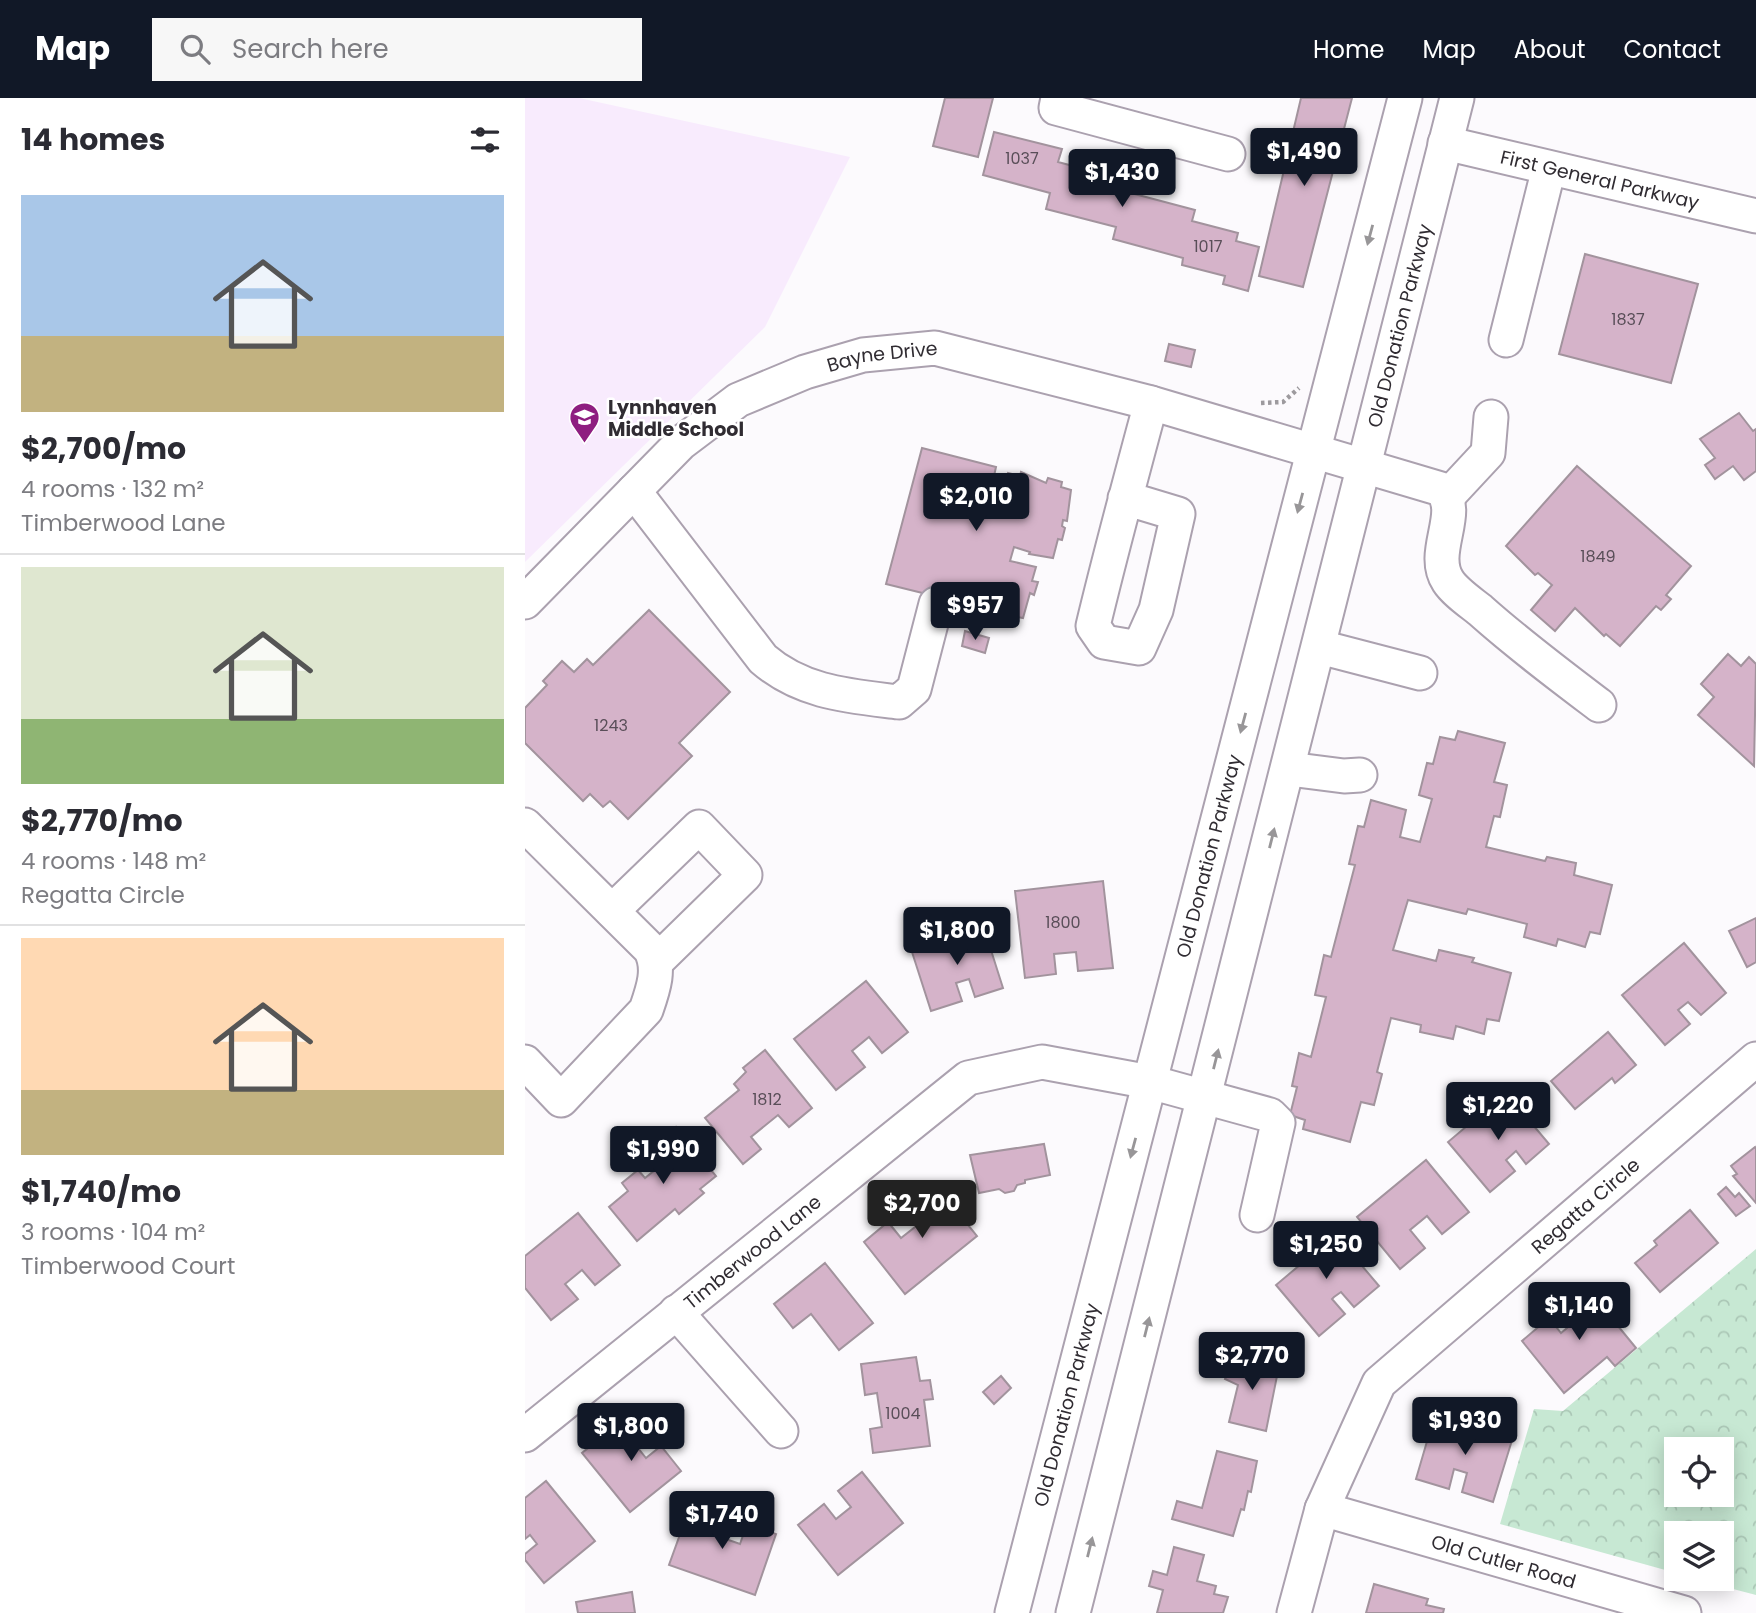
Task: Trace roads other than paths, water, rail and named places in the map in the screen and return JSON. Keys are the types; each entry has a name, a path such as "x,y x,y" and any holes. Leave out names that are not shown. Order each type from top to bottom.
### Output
{"street":[{"path":"1058,98 1056,108 1228,154"},
{"name":"Old Donation Parkway","path":"1012,1613 1405,98"},
{"name":"Old Donation Parkway","path":"1073,1613 1366,467 1457,98"},
{"name":"First General Parkway","path":"1445,143 1756,216"},
{"path":"1506,340 1549,167"},
{"name":"Bayne Drive","path":"525,602 681,443 738,400 805,372 863,355 935,348 1151,403 1314,450 1441,489 1448,496"},
{"path":"1125,498 1151,403"},
{"path":"1491,418 1488,453 1448,496 1441,549 1448,582 1513,639 1599,705"},
{"path":"634,491 763,659 780,675 827,693 899,702 914,689 936,604"},
{"path":"1320,646 1420,673"},
{"path":"1289,769 1343,776 1360,775"},
{"path":"525,825 650,949 657,961 653,992 646,1010 561,1100 525,1062"},
{"path":"613,911 699,827 745,875 657,961"},
{"name":"Regatta Circle","path":"1294,1613 1322,1509 1379,1382 1756,1059"},
{"name":"Timberwood Lane","path":"525,1435 968,1078 1042,1062 1150,1082 1270,1115 1277,1123 1258,1215"},
{"path":"676,1312 781,1431"},
{"name":"Old Cutler Road","path":"1322,1509 1684,1613"}],"place":[{"name":"Lynnhaven Middle School","path":"585,445"}]}
